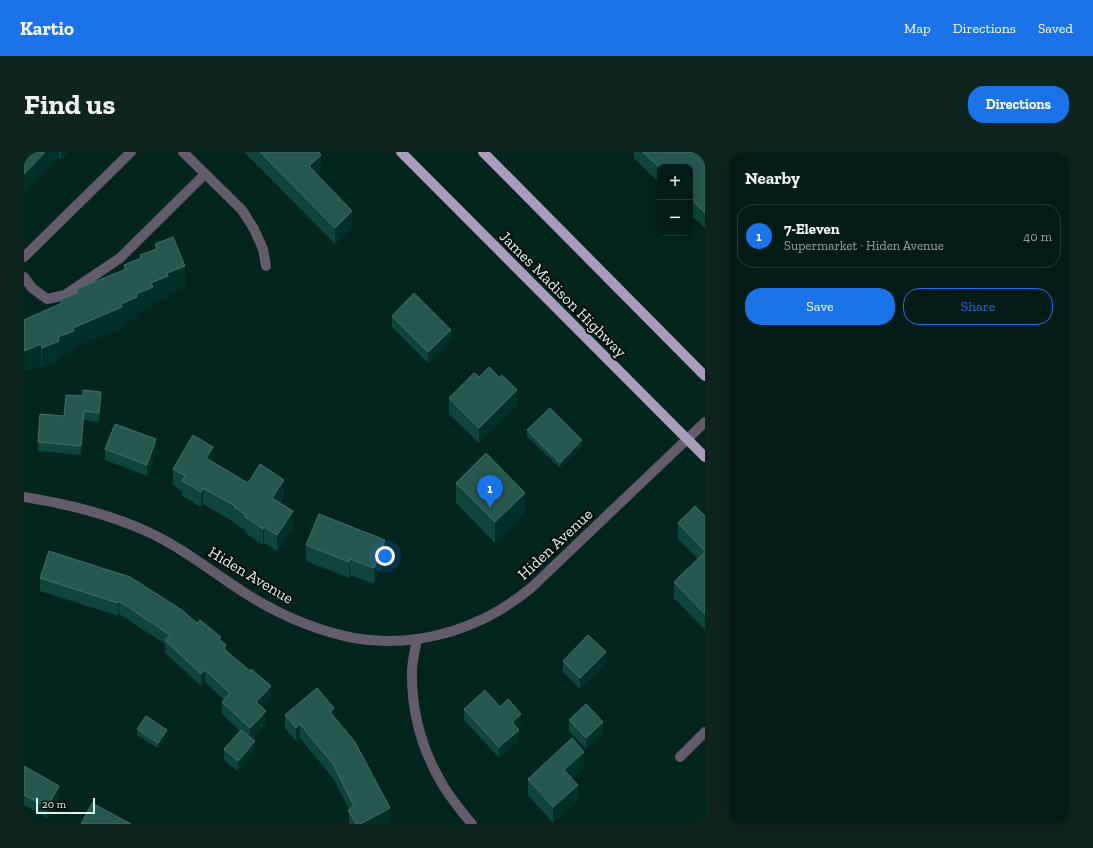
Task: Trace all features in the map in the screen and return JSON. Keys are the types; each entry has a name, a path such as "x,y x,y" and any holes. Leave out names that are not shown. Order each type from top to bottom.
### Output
{"main road":[{"name":"James Madison Highway","path":"401,152 705,457"},
{"path":"483,152 705,376"}],"street":[{"path":"24,257 131,152"},
{"path":"183,152 242,210 254,228 262,249 266,266"},
{"path":"24,277 32,288 47,299 65,295 120,258 205,174"},
{"name":"Hiden Avenue","path":"24,497 59,502 100,512 146,531 183,551 253,598 291,617 323,630 354,638 387,640 417,639 446,633 482,620 510,604 531,588 705,422"},
{"path":"417,639 412,668 413,698 419,733 430,761 444,787 472,824"},
{"path":"680,757 705,732"}],"building":[{"path":"24,152 45,152 24,174"},
{"path":"260,152 319,152 321,155 309,166 352,211 335,228"},
{"path":"643,152 705,152 705,213 693,201 693,164 657,165"},
{"path":"173,237 185,266 167,273 168,276 151,283 153,287 136,294 137,297 121,304 122,307 73,328 74,331 58,337 59,341 42,348 41,344 24,351 24,320 62,303 60,300 78,293 77,289 126,269 124,265 141,258 140,255 157,249 155,244"},
{"path":"414,293 451,330 428,352 392,316"},
{"path":"489,367 500,378 502,375 517,390 479,428 449,398 474,373 479,377"},
{"path":"83,390 101,392 99,413 84,411 81,446 38,442 40,414 64,416 66,395 83,396"},
{"path":"550,408 582,440 560,463 527,430"},
{"path":"115,424 156,439 147,465 105,449"},
{"path":"193,435 213,447 206,458 248,483 260,464 284,480 272,498 293,511 277,535 264,527 263,529 245,517 246,515 234,507 235,506 203,488 201,492 182,481 185,476 173,469"},
{"path":"486,453 525,493 495,522 456,483"},
{"path":"695,506 705,516 705,551 678,523"},
{"path":"319,514 385,540 374,568 350,559 349,562 306,545"},
{"path":"49,551 130,577 182,610 197,623 200,620 221,637 219,639 226,645 224,649 250,671 251,669 271,686 256,702 266,711 250,728 222,702 230,693 205,670 201,674 165,640 170,635 119,601 118,603 40,578"},
{"path":"705,552 705,614 674,582"},
{"path":"588,635 606,652 580,678 563,661"},
{"path":"317,688 334,708 330,712 355,742 390,808 360,824 356,824 348,810 354,806 333,764 300,724 296,728 285,715"},
{"path":"485,690 500,707 508,699 521,714 512,722 519,730 499,747 464,709"},
{"path":"586,704 603,722 586,738 569,720"},
{"path":"146,716 167,730 158,743 137,729"},
{"path":"241,730 255,741 238,761 224,749"},
{"path":"572,738 584,752 564,770 578,785 553,807 528,779"},
{"path":"24,766 59,786 47,807 24,795"},
{"path":"92,803 131,824 81,824"}],"place":[{"name":"7-Eleven","path":"490,508"}]}
